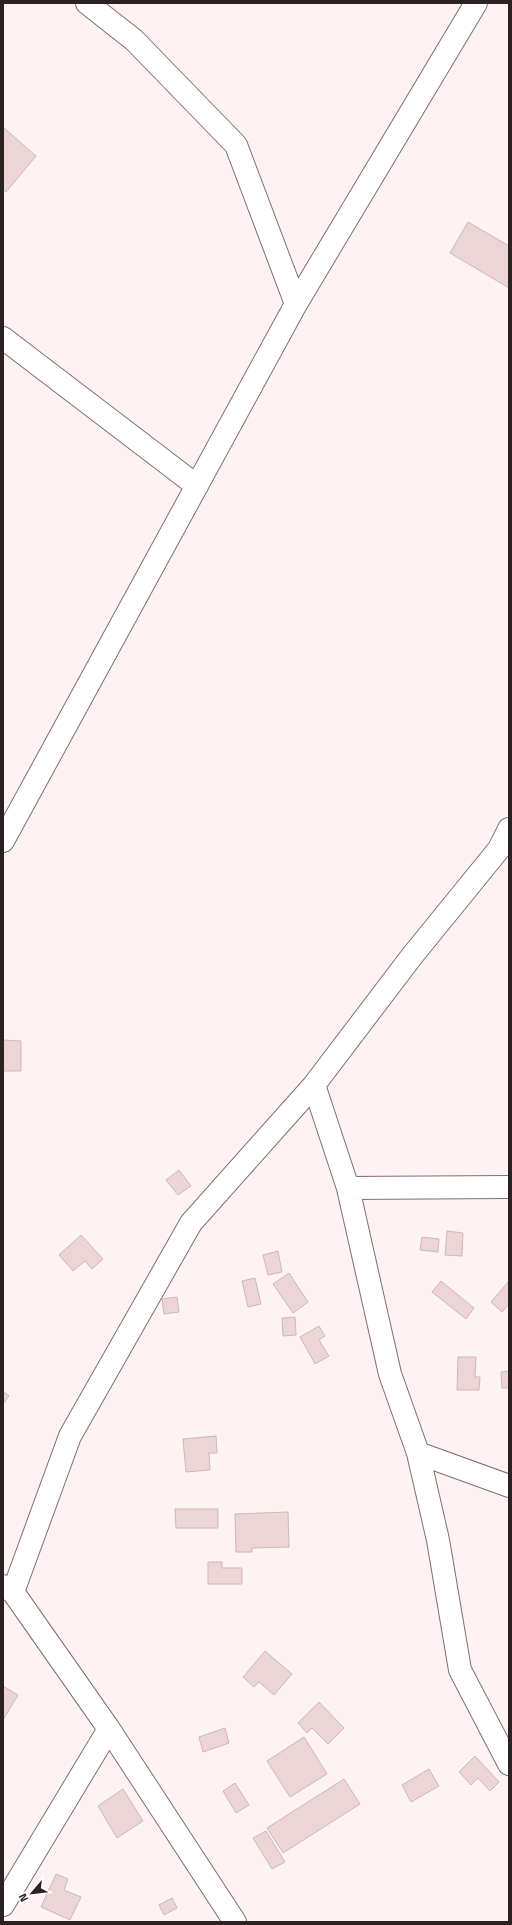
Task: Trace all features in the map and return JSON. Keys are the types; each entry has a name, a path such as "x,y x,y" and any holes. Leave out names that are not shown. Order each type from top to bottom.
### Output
{"street":[{"path":"87,3 134,40 236,145 296,304"},
{"path":"3,841 296,304 476,3"},
{"path":"3,338 197,486"},
{"path":"235,1922 109,1729 8,1589 70,1436 190,1223 314,1085 412,956 499,849 509,829"},
{"path":"314,1085 348,1188 390,1374 418,1453 438,1540 460,1670 509,1764"},
{"path":"348,1188 509,1187"},
{"path":"418,1453 509,1486"},
{"path":"3,1905 109,1729"}],"building":[{"path":"3,127 36,156 6,192 3,189"},
{"path":"468,222 509,246 509,288 450,253"},
{"path":"3,1040 21,1041 21,1071 3,1071"},
{"path":"179,1170 191,1186 178,1195 166,1180"},
{"path":"447,1231 463,1233 462,1256 445,1255"},
{"path":"81,1235 103,1259 92,1269 85,1261 73,1271 59,1255"},
{"path":"422,1237 439,1239 438,1252 420,1250"},
{"path":"278,1251 282,1272 268,1275 263,1255"},
{"path":"289,1273 308,1302 293,1313 273,1284"},
{"path":"255,1278 261,1304 248,1307 242,1281"},
{"path":"441,1281 474,1308 466,1319 432,1292"},
{"path":"509,1281 509,1304 502,1312 491,1302"},
{"path":"177,1297 179,1312 164,1314 162,1299"},
{"path":"295,1317 296,1335 283,1336 282,1318"},
{"path":"319,1326 325,1336 319,1340 329,1356 315,1364 300,1337"},
{"path":"458,1357 476,1357 475,1377 480,1377 479,1390 457,1390"},
{"path":"509,1371 509,1388 502,1388 501,1372"},
{"path":"3,1391 9,1396 3,1404"},
{"path":"216,1436 217,1453 209,1453 210,1470 186,1472 183,1439"},
{"path":"175,1509 218,1509 218,1528 176,1528"},
{"path":"288,1512 289,1547 252,1548 252,1552 236,1552 235,1514"},
{"path":"208,1562 222,1562 222,1568 242,1568 242,1584 208,1584"},
{"path":"265,1651 292,1674 274,1695 259,1682 254,1687 243,1677"},
{"path":"3,1686 18,1695 3,1720"},
{"path":"319,1702 344,1728 328,1744 312,1728 307,1733 298,1723"},
{"path":"225,1728 229,1743 203,1752 199,1737"},
{"path":"304,1737 327,1774 290,1797 267,1761"},
{"path":"475,1756 499,1782 490,1791 478,1778 471,1785 459,1772"},
{"path":"429,1769 439,1786 411,1802 402,1785"},
{"path":"344,1779 360,1804 283,1853 267,1828"},
{"path":"235,1783 249,1805 236,1813 223,1791"},
{"path":"123,1789 143,1821 117,1838 98,1806"},
{"path":"266,1831 285,1862 272,1869 253,1838"},
{"path":"56,1874 68,1879 64,1890 81,1897 70,1920 41,1907"},
{"path":"172,1898 177,1908 164,1915 159,1905"}]}
